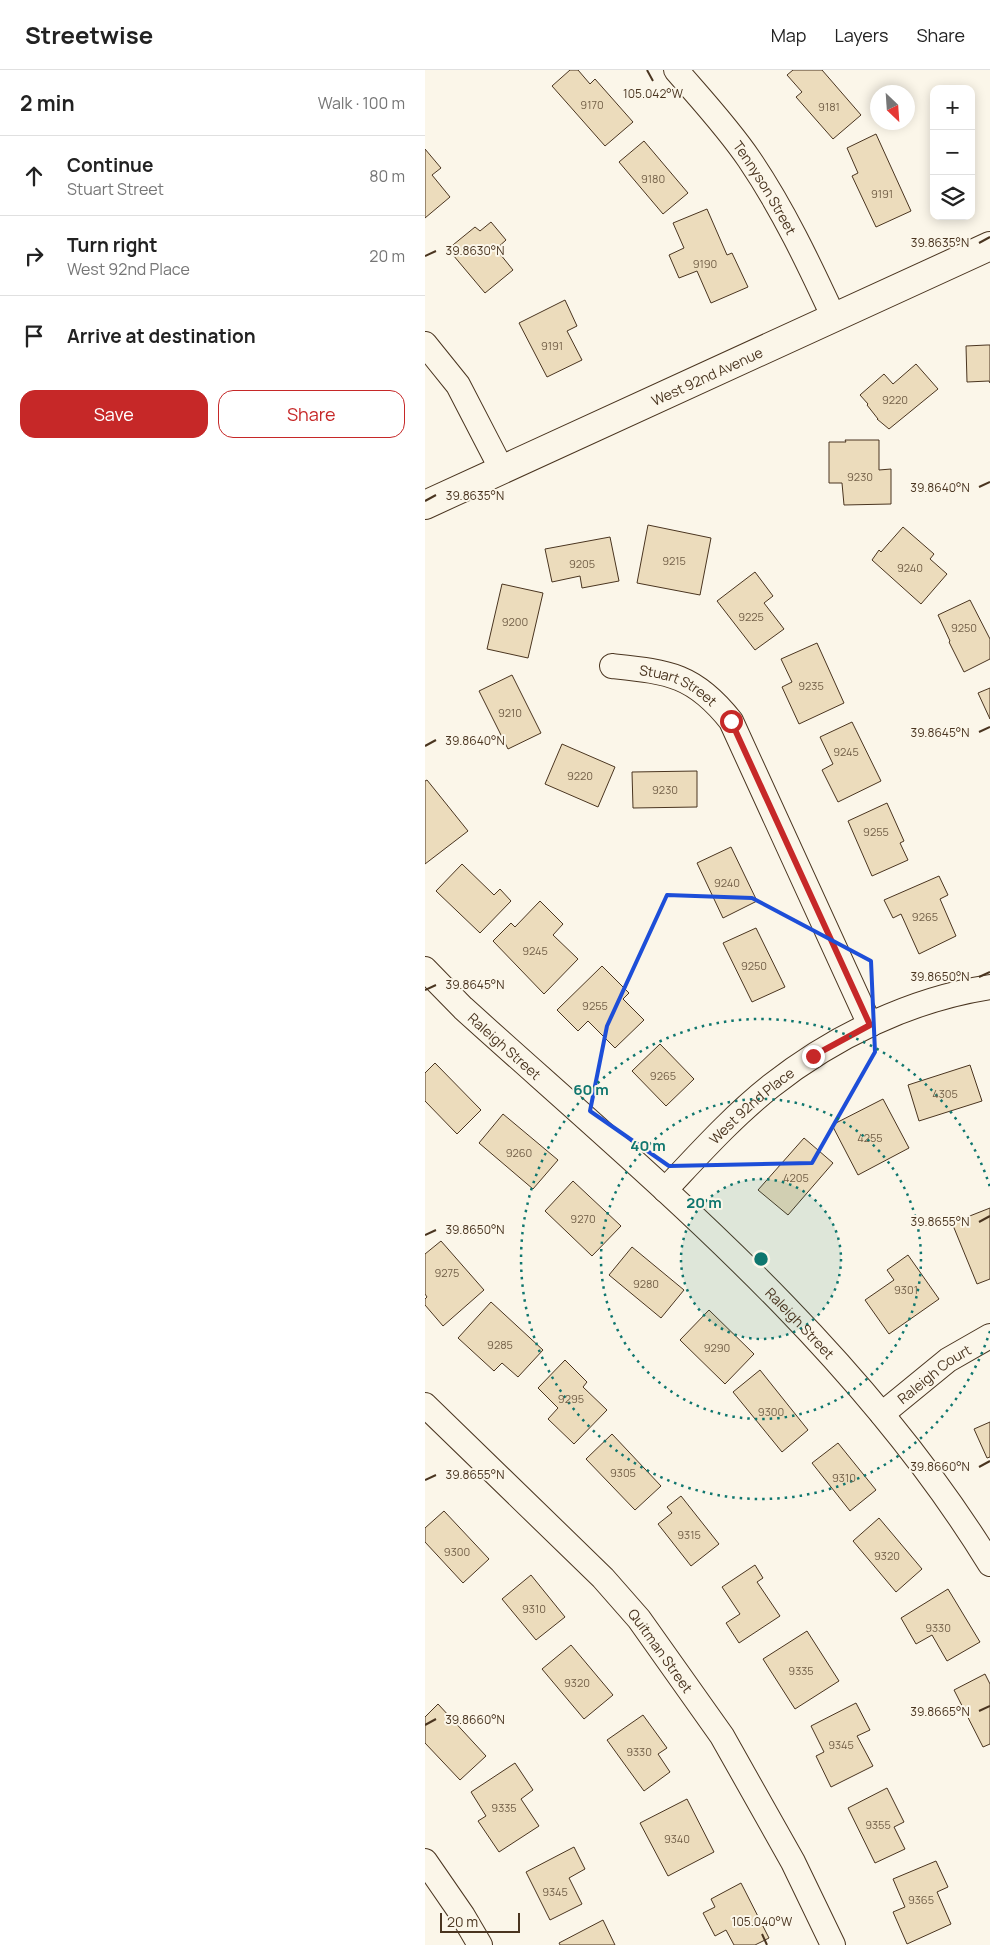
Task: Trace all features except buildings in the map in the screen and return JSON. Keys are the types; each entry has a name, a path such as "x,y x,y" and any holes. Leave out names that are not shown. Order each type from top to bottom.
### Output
{"main road":[{"name":"West 92nd Avenue","path":"425,506 990,246"}],"street":[{"name":"Tennyson Street","path":"676,70 748,158 768,188 802,250 834,318"},
{"path":"425,344 458,386 502,470"},
{"name":"Stuart Street","path":"612,666 653,670 681,678 695,686 716,703 731,721 870,1025"},
{"name":"Raleigh Street","path":"425,969 463,1008 709,1230 801,1322 917,1457 990,1564"},
{"name":"West 92nd Place","path":"665,1190 718,1133 770,1087 813,1056 870,1025 913,1007 972,990 990,987"},
{"name":"Raleigh Court","path":"882,1414 948,1360 990,1336"},
{"name":"Quitman Street","path":"425,1405 603,1578 639,1619 722,1736 793,1862 833,1945"},
{"path":"425,1861 463,1916 480,1945"}],"highlighted area":[{"path":"667,895 752,898 871,961 875,1052 812,1163 669,1166 590,1111 607,1026"}],"route":[{"path":"731,721 870,1025 813,1056"}]}
